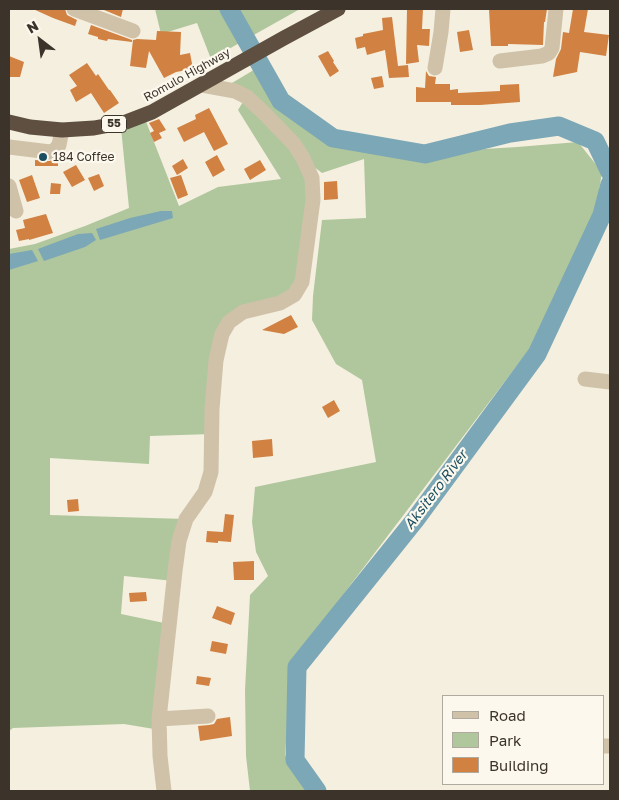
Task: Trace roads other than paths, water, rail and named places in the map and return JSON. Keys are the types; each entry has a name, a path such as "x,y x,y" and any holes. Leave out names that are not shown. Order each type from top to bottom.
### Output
{"highway":[{"name":"Romulo Highway","path":"9,122 30,127 62,130 94,128 126,122 152,112 338,9"}],"street":[{"path":"74,9 133,31"},
{"path":"435,68 443,9"},
{"path":"500,61 542,56 549,53 552,48 556,9"},
{"path":"164,791 160,756 159,719 174,581 180,541 186,519 205,492 211,472 212,409 216,360 222,334 230,322 243,312 280,303 294,295 302,282 313,200 312,178 294,144 246,97 235,91 206,82"},
{"path":"9,147 50,152 59,145 62,130"},
{"path":"9,186 16,211"},
{"path":"585,379 610,382"},
{"path":"159,719 208,716"}],"water":[{"path":"161,211 172,211 173,218 100,240 96,229 130,218"},
{"path":"92,233 96,240 85,247 44,261 38,249 78,234"},
{"path":"32,250 38,261 9,270 9,254"}],"waterway":[{"name":"Aksitero River","path":"229,9 281,101 333,138 425,154 510,133 559,126 595,141 610,172"},
{"name":"Aksitero River","path":"317,791 295,760 297,667 415,520 537,354 602,215 610,184"}],"place":[{"name":"184 Coffee","path":"43,157"}]}
